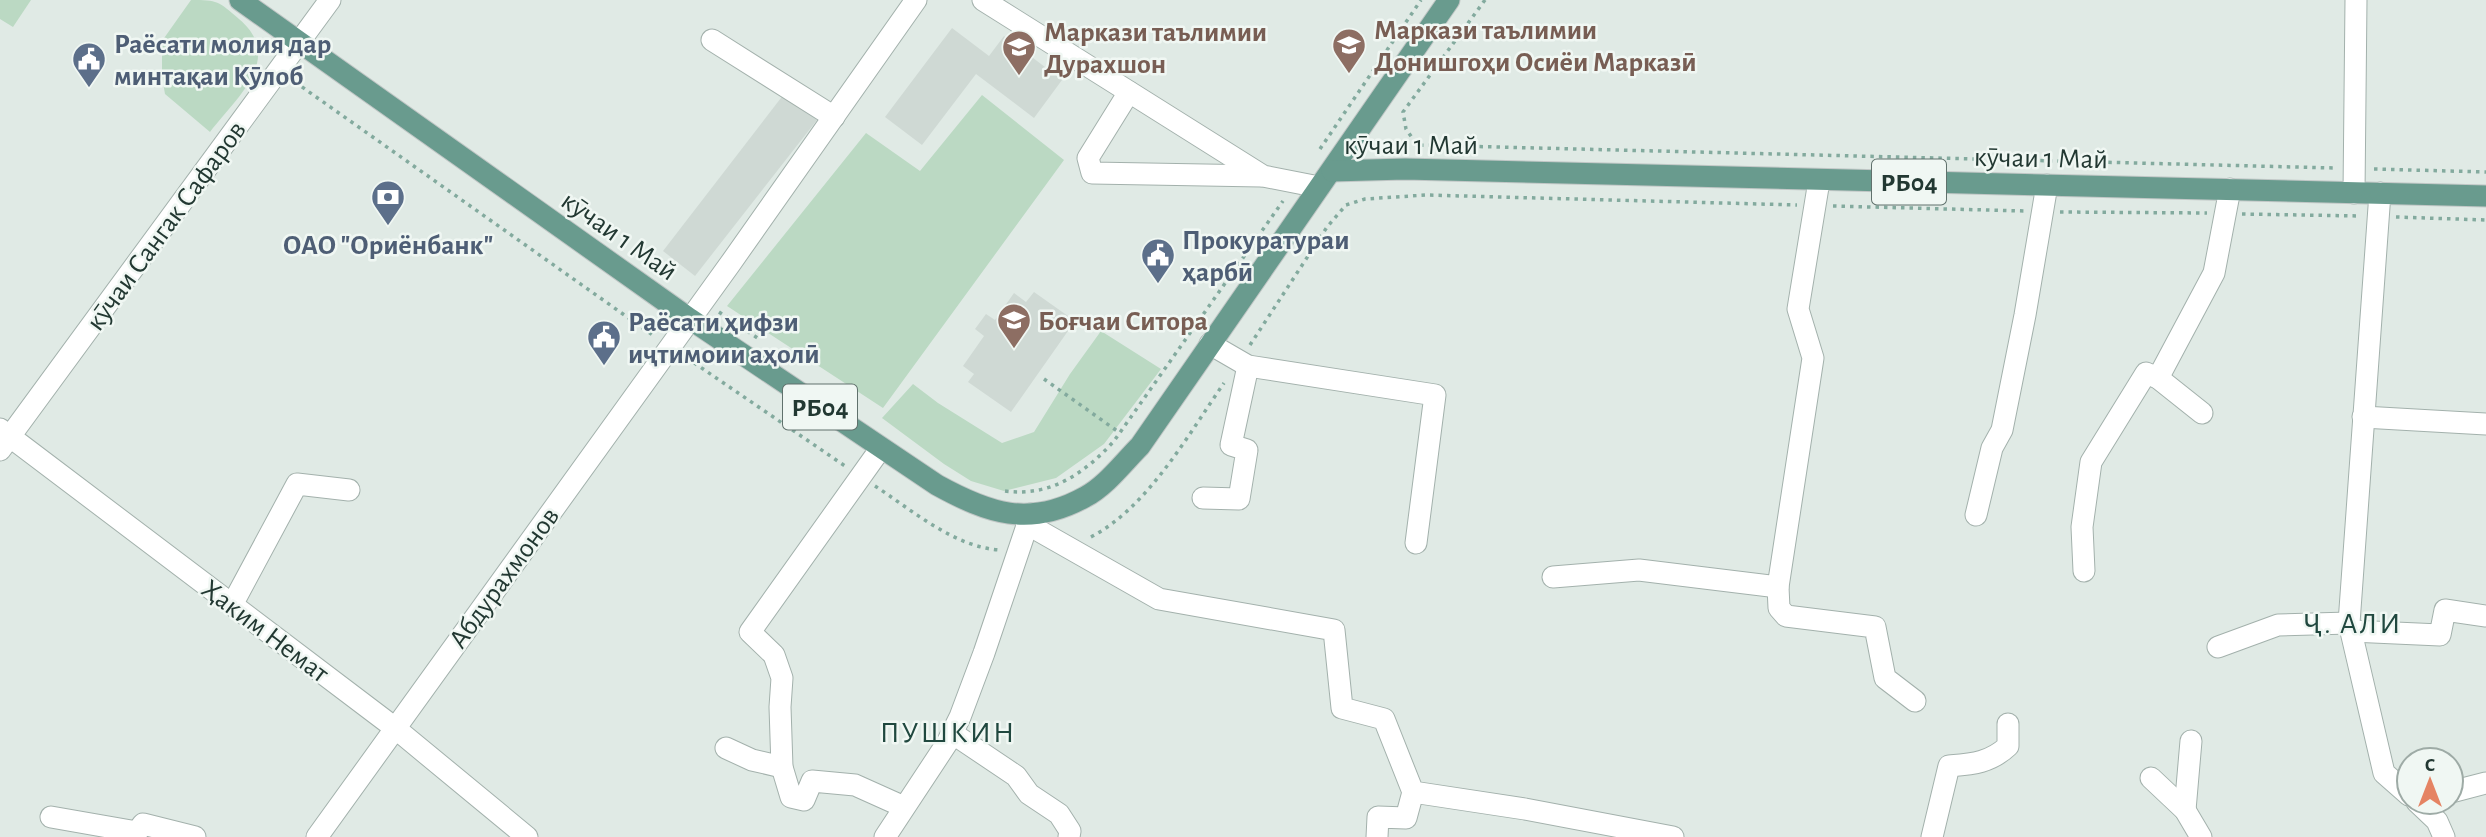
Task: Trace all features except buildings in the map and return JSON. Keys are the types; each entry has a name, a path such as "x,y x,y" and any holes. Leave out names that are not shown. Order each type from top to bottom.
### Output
{"main road":[{"name":"кӯчаи 1 Май","path":"240,0 690,319 937,485 967,501 999,513 1029,519 1086,497 1140,446 1325,179 1405,169 2486,196"},
{"path":"1325,179 1449,0"}],"street":[{"name":"кӯчаи Сангак Сафаров","path":"3,438 330,0"},
{"name":"Абдурахмонов","path":"317,837 916,0"},
{"path":"983,0 1263,176"},
{"path":"2354,193 2356,0"},
{"path":"712,40 834,117"},
{"path":"1129,92 1088,158 1092,173 1263,176 1297,182 1325,179"},
{"path":"1819,181 1798,309 1813,358 1778,587 1779,608 1786,616 1875,627 1885,678 1914,701"},
{"path":"1976,515 1992,448 2002,430 2047,185"},
{"path":"2158,378 2214,273 2230,189"},
{"path":"2380,193 2350,627 2384,773 2395,783"},
{"path":"1210,344 1244,363 1435,395 1416,543"},
{"path":"1203,498 1239,499 1247,450 1231,445 1244,363"},
{"path":"2084,571 2082,527 2091,462 2146,373 2158,378 2202,413"},
{"path":"2363,416 2486,424"},
{"name":"Ҳаким Немат","path":"3,438 395,728 527,837"},
{"path":"881,448 750,632 774,655 782,678 782,767 792,797 804,800 812,780 855,785 904,807"},
{"path":"232,605 297,484 349,489"},
{"path":"886,837 952,733 985,653 1029,519 1063,544 1159,598 1334,630 1342,708 1384,719 1413,792 1406,818 1378,817 1377,837"},
{"path":"1553,577 1639,570 1778,587"},
{"path":"2218,647 2278,625 2350,627 2440,635 2445,610 2486,616"},
{"path":"1932,837 1949,766 1979,763 1997,756 2008,746 2008,724"},
{"path":"952,733 1016,776 1030,794 1059,814 1070,831 1069,837"},
{"path":"2185,810 2191,741"},
{"path":"726,748 752,760 782,767"},
{"path":"2151,778 2185,810 2201,837"},
{"path":"2465,788 2486,783"},
{"path":"1413,792 1525,809 1673,837"},
{"path":"51,817 137,832 144,824 195,837"}],"path":[{"path":"1004,491 1047,489 1075,477 1097,460 1297,182 1421,0"},
{"path":"1485,0 1404,112 1406,129 1417,145 2486,172"},
{"path":"279,70 670,347 945,531 975,545 996,550 1019,550"},
{"path":"1063,544 1085,540 1109,527 1128,510 1172,458 1244,363 1328,227 1346,205 1365,199 1426,195 2486,220"},
{"path":"703,301 760,340"},
{"path":"1044,379 1140,446"}],"shaded area":[{"path":"952,28 989,56 1004,36 1062,80 1034,118 976,74 922,145 885,117"},
{"path":"784,94 817,120 695,276 663,251"},
{"name":"Боғчаи Ситора","path":"1034,292 1075,321 1011,412 968,382 974,374 963,366 984,336 975,329 986,314 995,320 1014,293 1026,302"}],"green space":[{"path":"0,0 31,0 13,27 0,19"},
{"path":"191,0 213,1 226,8 252,34 258,48 252,77 210,132 165,94 162,77 162,41"},
{"path":"982,95 1064,160 883,408 727,306 866,133 920,171"},
{"path":"1101,331 1161,369 1104,444 1056,478 1004,491 971,481 882,418 913,384 1002,443 1034,432"}],"place":[{"name":"Маркази таълимии Донишгоҳи Осиёи Марказӣ","path":"1349,75"},
{"name":"Маркази таълимии Дурахшон","path":"1019,77"},
{"name":"Раёсати молия дар минтақаи Кӯлоб","path":"89,89"},
{"name":"ОАО \"Ориёнбанк\"","path":"388,227"},
{"name":"Прокуратураи ҳарбӣ","path":"1158,285"},
{"name":"Боғчаи Ситора","path":"1014,350"},
{"name":"Раёсати ҳифзи иҷтимоии аҳолӣ","path":"604,367"}],"district":[{"name":"Ҷ. АЛИ","path":"2353,623"},
{"name":"ПУШКИН","path":"948,732"}]}
